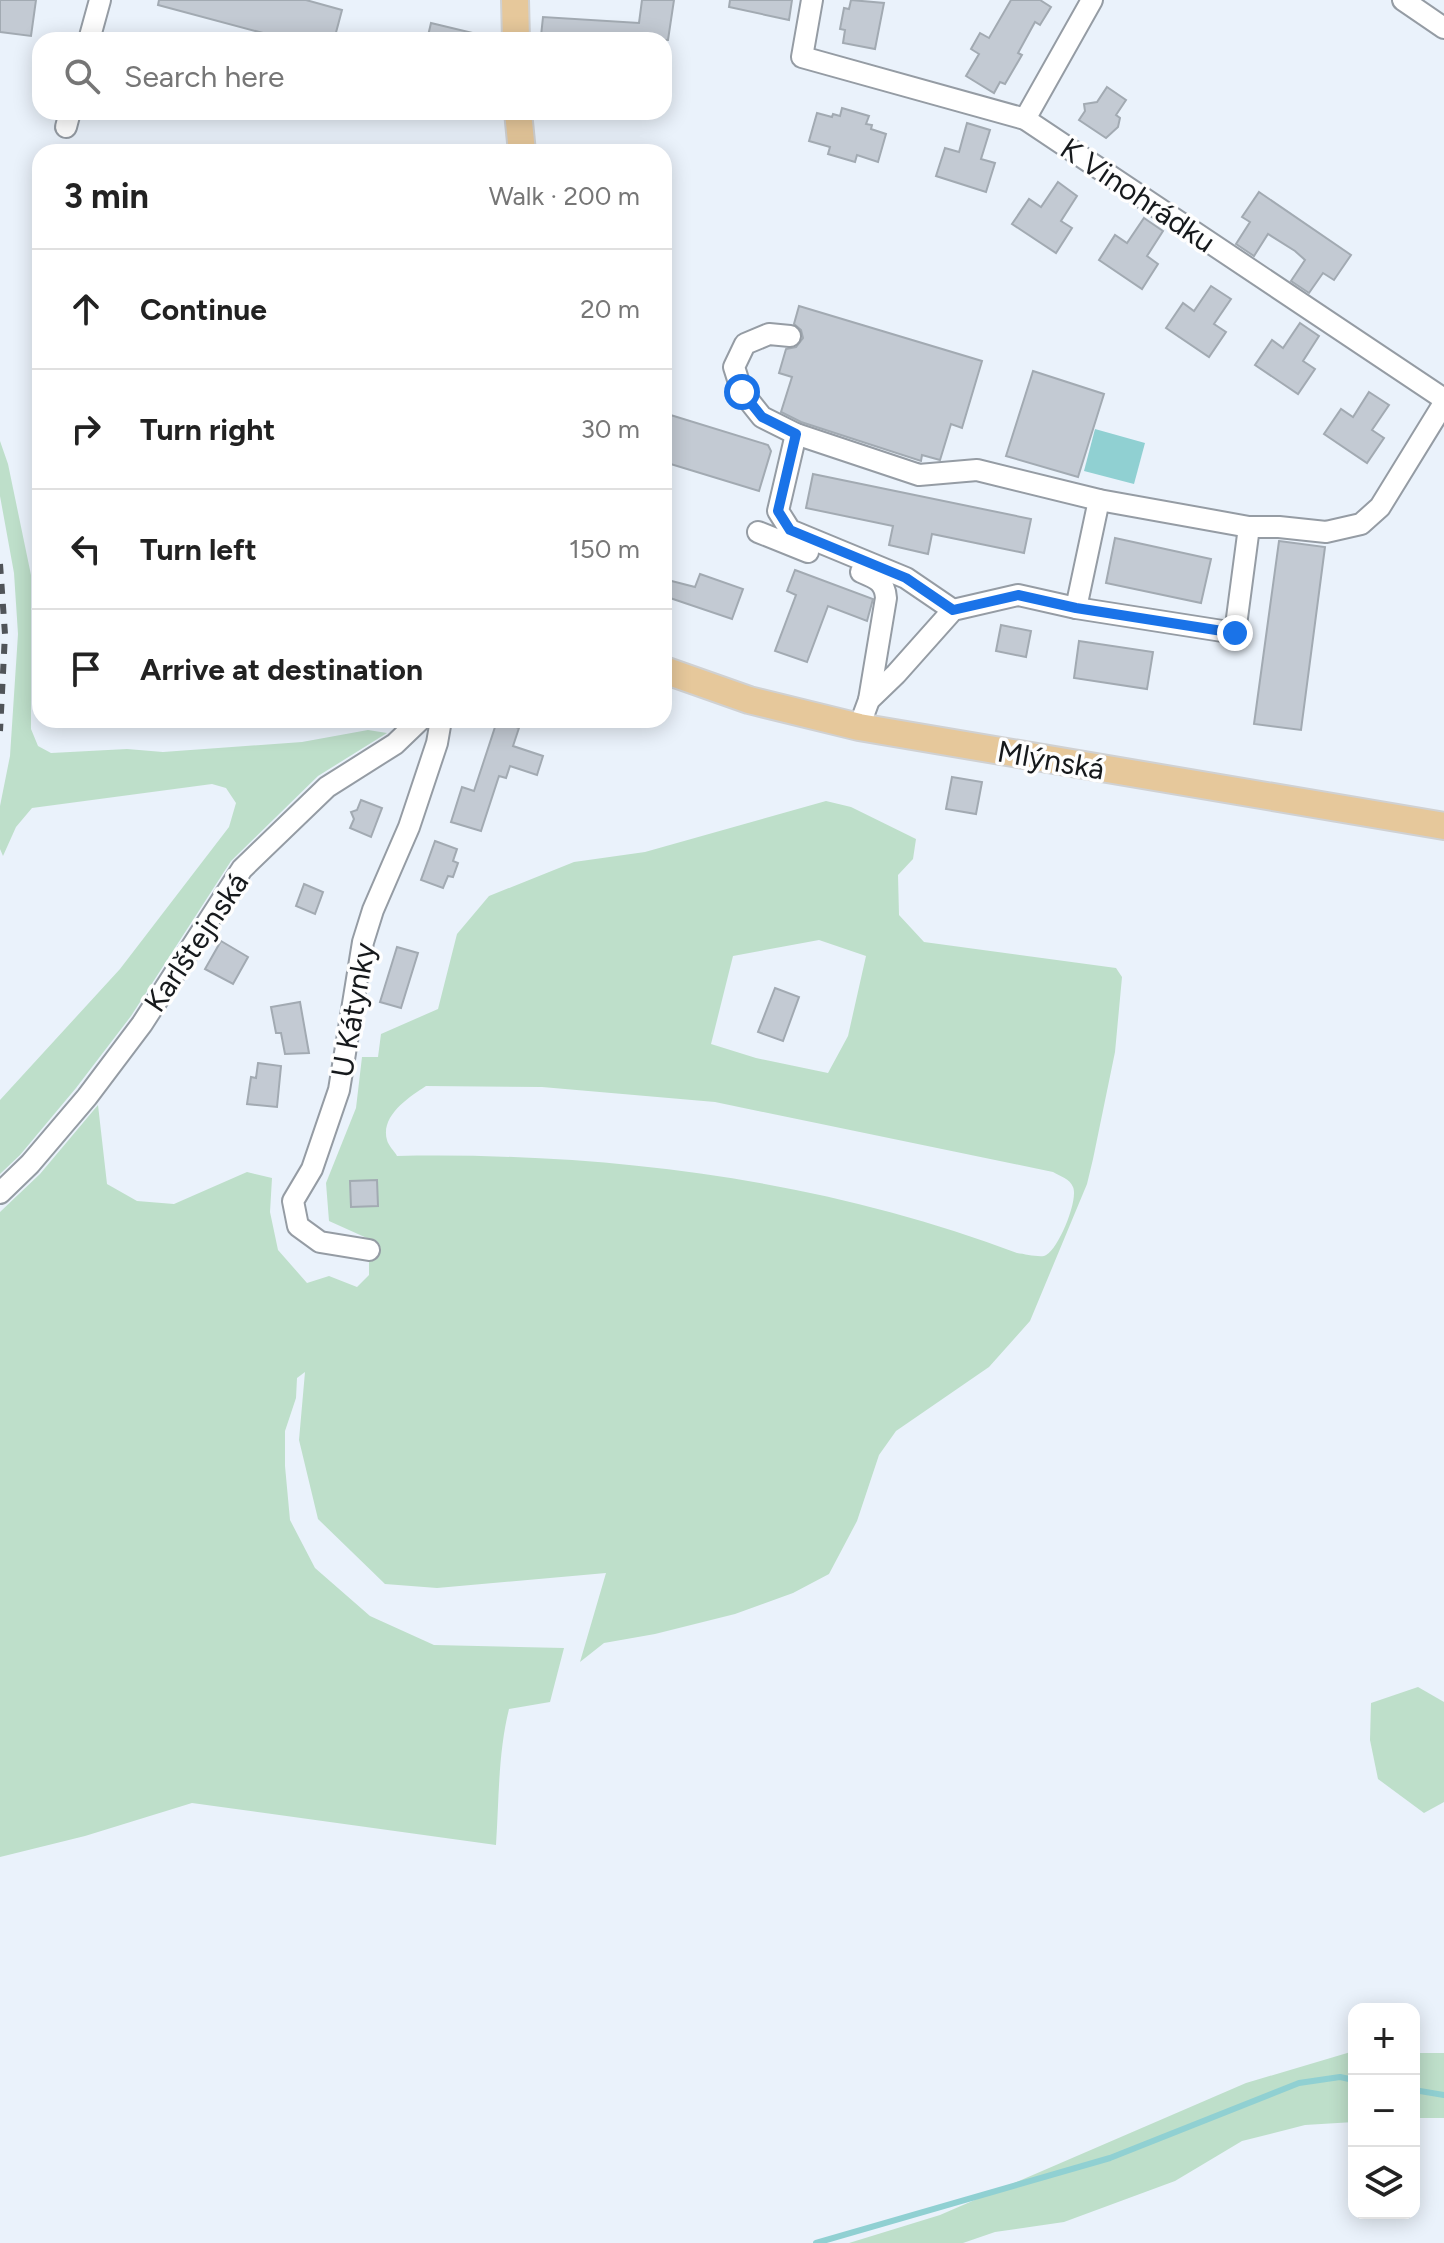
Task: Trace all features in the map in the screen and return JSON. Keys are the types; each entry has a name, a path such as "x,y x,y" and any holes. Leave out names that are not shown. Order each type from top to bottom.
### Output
{"main road":[{"path":"515,0 516,32"},
{"path":"519,120 521,144"},
{"name":"Mlýnská","path":"672,673 749,700 859,727 1444,826"}],"street":[{"path":"91,32 100,0"},
{"name":"K Vinohrádku","path":"812,0 802,57 1025,119 1444,401 1380,507 1361,524 1326,532 1249,527"},
{"path":"1025,119 1092,0"},
{"path":"1403,0 1444,28"},
{"path":"790,336 769,334 745,344 734,367 742,392 762,417 796,434 919,475 977,470 1099,500 1249,527 1235,633 1076,608 1018,595 953,610 869,700"},
{"path":"796,434 778,511 790,530 906,578 953,610"},
{"path":"1076,608 1099,500"},
{"path":"758,532 877,579 885,587 886,598 869,700 859,727"},
{"name":"Karlštejnská","path":"0,1193 30,1164 87,1097 142,1024 242,869 327,787 395,744 412,728"},
{"name":"U Kátynky","path":"369,1250 320,1242 298,1226 293,1201 312,1169 339,1090 363,942 373,910 409,827 440,728"}],"green space":[{"path":"0,441 8,464 31,575 31,729 38,746 51,753 127,749 163,752 302,742 368,730 387,733 318,776 231,861 131,1016 76,1088 20,1155 0,1174 0,1100 120,969 229,827 236,803 226,788 212,784 32,808 16,827 3,856 0,849 0,806 10,756 18,634 14,573 0,496"},
{"path":"826,801 851,807 916,839 913,859 898,875 899,915 924,942 1116,968 1122,977 1115,1052 1087,1184 1030,1321 989,1367 896,1431 879,1455 857,1521 829,1574 793,1593 735,1614 604,1643 580,1662 606,1573 437,1588 385,1584 318,1519 299,1440 305,1372 297,1378 296,1398 285,1431 285,1466 290,1520 315,1568 370,1616 434,1645 564,1648 550,1702 509,1709 501,1760 496,1845 192,1803 85,1836 0,1857 0,1212 40,1174 98,1105 107,1184 137,1201 174,1204 247,1172 272,1178 270,1212 278,1250 307,1283 329,1276 357,1287 369,1275 369,1239 329,1221 326,1183 356,1108 362,1057 378,1057 381,1034 438,1009 457,934 489,896 574,862 645,852","holes":["819,940 866,956 848,1036 828,1073 756,1058 711,1044 733,956","426,1086 542,1087 715,1102 1053,1172 1072,1184 1073,1203 1055,1246 1044,1256 1038,1256 1017,1253 943,1227 867,1206 712,1175 554,1159 397,1156 387,1140 388,1123 398,1108"]},
{"path":"1418,1687 1444,1702 1444,1802 1424,1813 1378,1779 1370,1740 1371,1703"},
{"path":"1348,2053 1348,2122 1305,2125 1242,2141 1175,2181 1064,2222 995,2232 963,2243 849,2243 940,2215 1246,2083"},
{"path":"1420,2053 1444,2053 1444,2118 1420,2118"}],"water":[{"path":"1095,429 1145,443 1134,484 1084,471"}],"building":[{"path":"0,0 36,0 31,36 0,32"},
{"path":"159,0 306,0 342,10 336,32 259,32 158,5"},
{"path":"642,0 674,0 669,32 541,32 543,17 639,23"},
{"path":"730,0 792,0 789,20 729,7"},
{"path":"851,0 884,3 875,49 843,43 845,30 840,29 844,8 849,9"},
{"path":"1011,0 1040,0 1051,7 1040,25 1035,22 1018,53 1022,55 1005,84 1000,82 994,93 966,76 979,54 971,49 980,33 989,38"},
{"path":"431,23 469,32 429,32"},
{"path":"1107,87 1126,100 1116,115 1120,118 1118,127 1106,138 1079,120 1085,111 1084,104 1097,102"},
{"path":"842,108 869,116 866,124 886,134 878,162 857,155 855,162 828,154 830,147 809,141 817,113 840,116"},
{"path":"967,123 990,130 981,159 995,163 986,192 936,176 945,148 959,152"},
{"path":"1058,182 1077,196 1061,221 1072,228 1056,253 1012,224 1029,199 1041,207"},
{"path":"1259,192 1351,255 1334,280 1323,273 1309,293 1291,281 1305,260 1295,251 1268,234 1254,256 1236,244 1250,222 1242,217"},
{"path":"1144,218 1163,231 1147,256 1158,264 1142,289 1099,260 1115,235 1127,243"},
{"path":"1211,286 1231,299 1214,324 1226,332 1209,357 1166,328 1183,303 1194,311"},
{"path":"799,306 982,361 962,428 951,424 940,460 922,455 921,461 801,422 781,412 792,377 779,373 786,349 796,347 803,338 801,330 794,324"},
{"path":"1300,323 1319,336 1303,361 1315,369 1298,394 1255,365 1272,340 1283,348"},
{"path":"1033,371 1104,394 1078,477 1006,456"},
{"path":"1369,392 1389,405 1372,430 1384,438 1367,463 1324,434 1341,409 1353,417"},
{"path":"672,415 768,445 771,451 759,491 672,464"},
{"path":"813,474 1031,519 1024,553 932,534 928,554 889,545 893,526 806,508"},
{"path":"1115,538 1211,559 1201,603 1106,583"},
{"path":"1279,541 1325,547 1301,730 1254,724"},
{"path":"795,570 873,599 867,621 828,606 807,662 775,651 796,595 787,591"},
{"path":"700,574 743,589 732,619 672,599 672,581 695,587"},
{"path":"1001,625 1031,631 1026,657 996,651"},
{"path":"1079,641 1153,652 1147,689 1074,678"},
{"path":"495,728 519,728 513,746 543,756 537,775 510,766 506,778 499,776 481,831 451,822 462,787 474,791"},
{"path":"952,777 982,782 976,814 946,809"},
{"path":"361,800 382,808 371,837 350,828 354,819 351,812 357,810"},
{"path":"435,841 457,849 453,861 458,863 453,877 448,876 443,888 421,880"},
{"path":"304,884 323,892 315,914 296,906"},
{"path":"221,941 248,957 233,984 205,969"},
{"path":"397,947 418,953 401,1008 380,1002"},
{"path":"775,988 799,997 783,1041 758,1032"},
{"path":"300,1002 309,1053 285,1054 281,1033 276,1033 271,1007"},
{"path":"258,1063 281,1066 277,1107 247,1104 251,1077 256,1078"},
{"path":"377,1180 378,1206 351,1207 350,1181"}],"waterway":[{"path":"816,2243 1110,2158 1299,2083 1340,2077 1348,2079"},
{"path":"1420,2091 1444,2095"}],"railway":[{"path":"0,564 5,634 0,731"}],"route":[{"path":"742,392 762,417 796,434 778,511 790,530 906,578 953,610 1018,595 1076,608 1235,633"}]}
